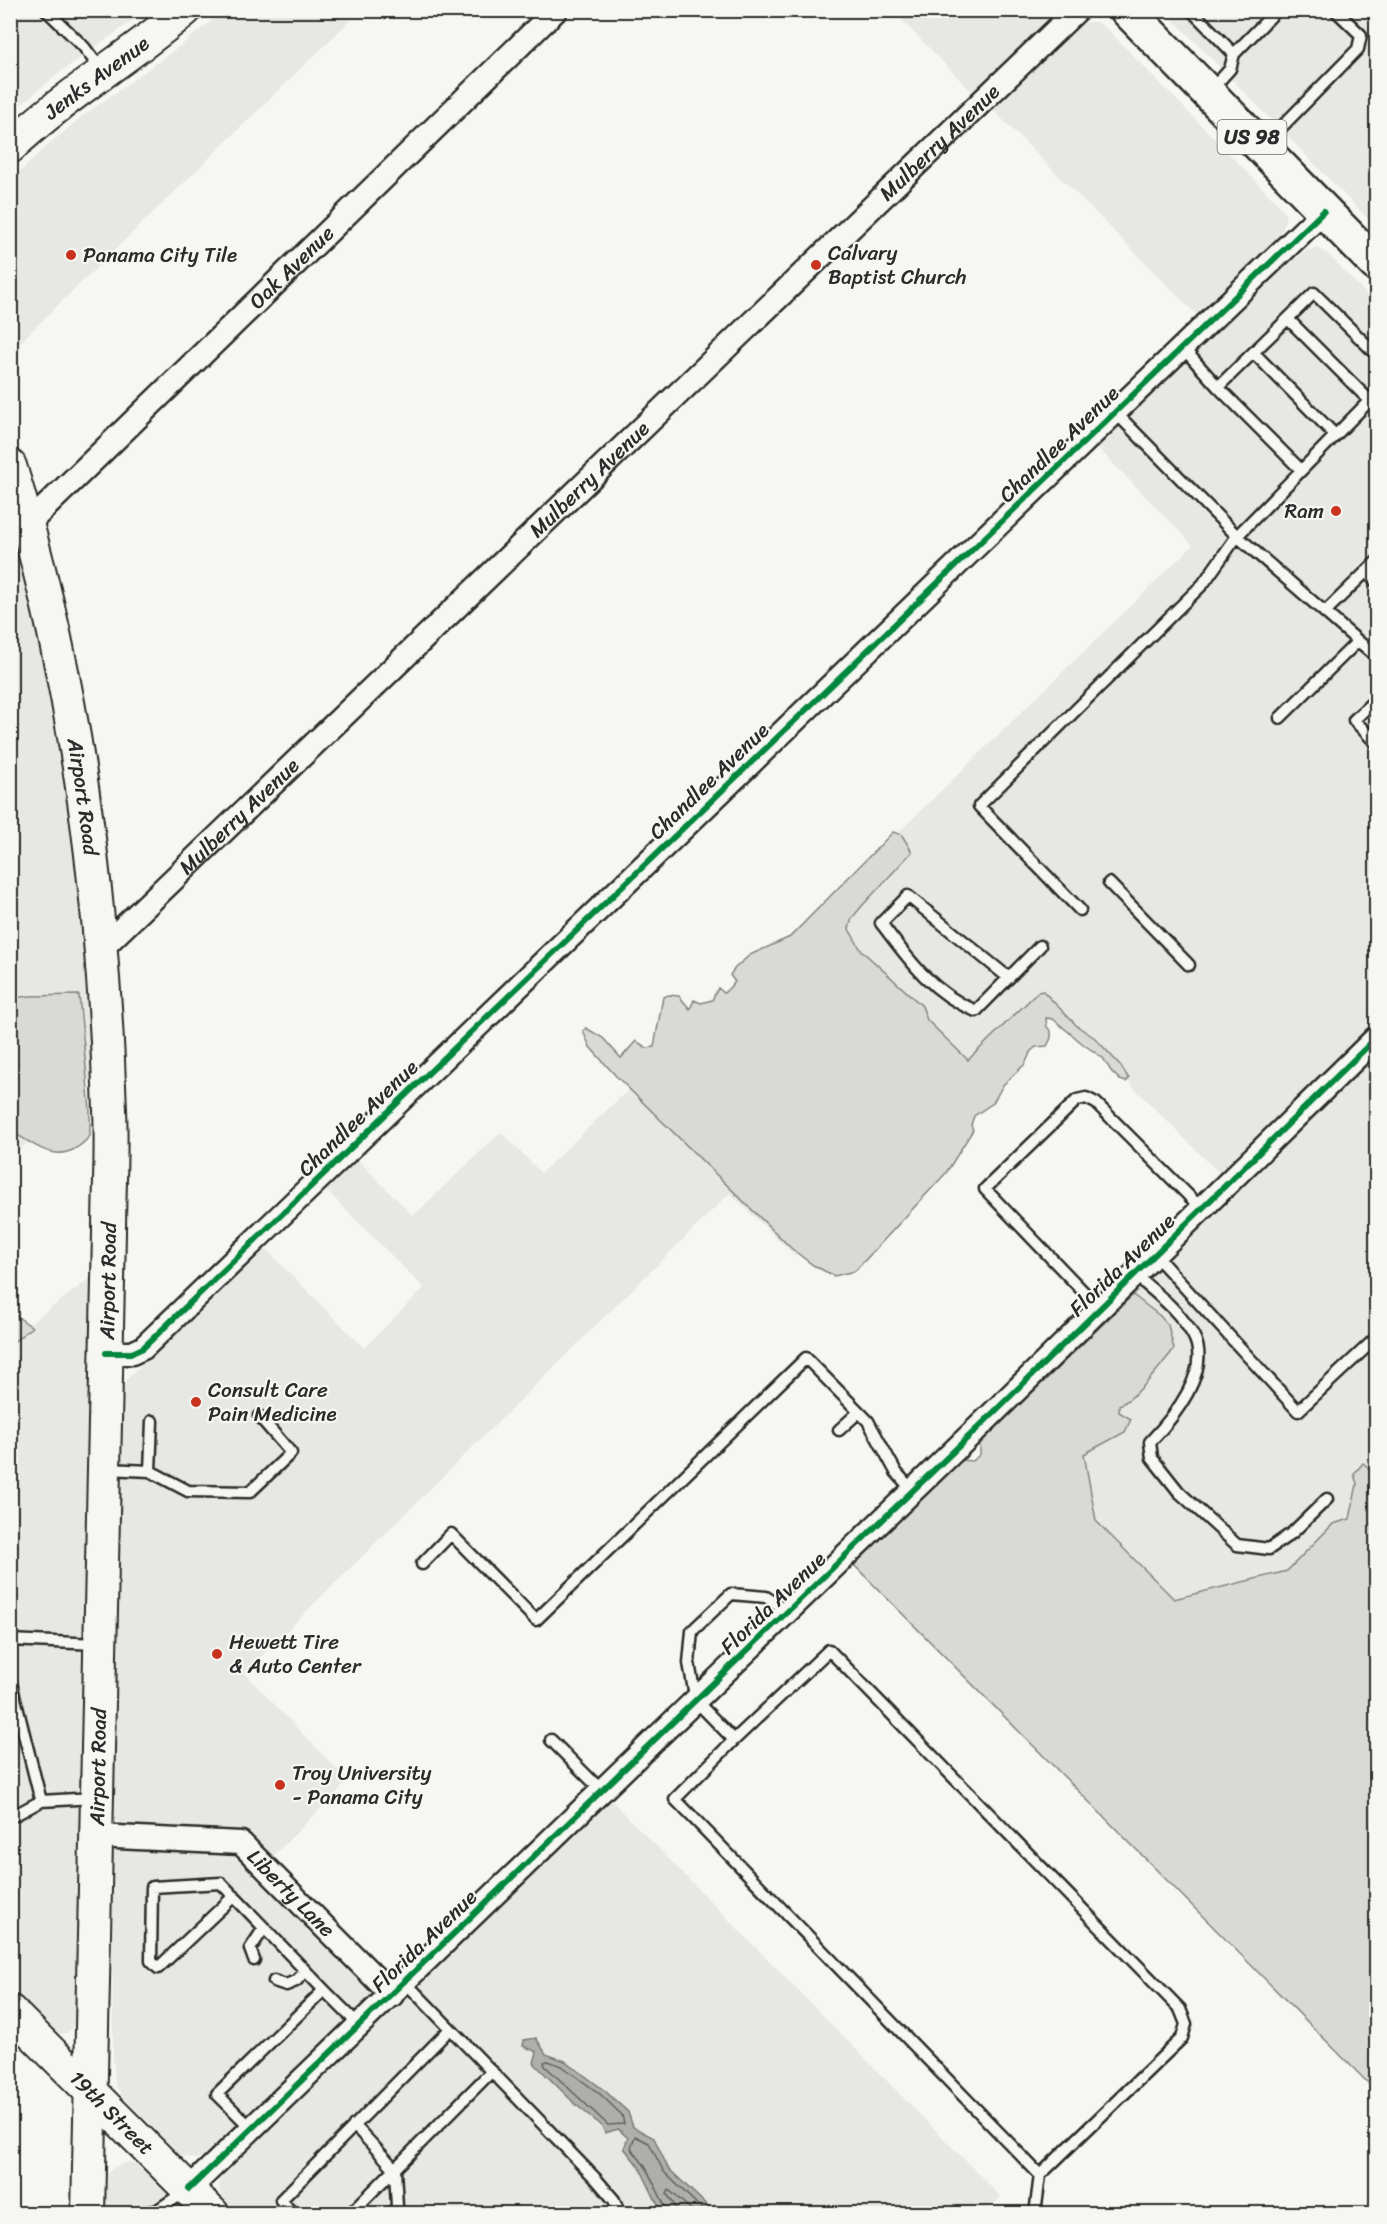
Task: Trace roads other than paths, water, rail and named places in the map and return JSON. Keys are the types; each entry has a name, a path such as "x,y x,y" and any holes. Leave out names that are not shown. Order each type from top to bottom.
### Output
{"highway":[{"name":"US 98","path":"1127,10 1377,264"}],"main road":[{"name":"Jenks Avenue","path":"10,147 48,113 185,10"},
{"name":"Airport Road","path":"10,466 28,524 51,620 73,731 93,862 102,948 111,1115 88,2214"},
{"name":"19th Street","path":"10,2011 213,2214"}],"street":[{"name":"Oak Avenue","path":"28,524 556,10"},
{"name":"Mulberry Avenue","path":"102,948 1064,15"},
{"name":"Chandlee Avenue","path":"106,1353 132,1353 143,1348 1324,211"},
{"name":"Florida Avenue","path":"189,2189 913,1491 1376,1038"},
{"name":"Liberty Lane","path":"96,1836 241,1842 399,1988"}],"lane":[{"path":"46,10 84,47 102,71"},
{"path":"1208,93 1230,69 1234,54 1277,10"},
{"path":"1262,147 1358,50 1361,35 1335,10"},
{"path":"1197,13 1234,54"},
{"path":"1218,387 1314,293 1377,354"},
{"path":"1080,910 979,806 1203,584 1237,536 1373,398 1288,319"},
{"path":"1183,348 1218,387 1301,470"},
{"path":"1254,352 1335,435"},
{"path":"1116,413 1237,536 1377,656"},
{"path":"1326,611 1377,562"},
{"path":"1366,572 1377,582"},
{"path":"1280,718 1358,641"},
{"path":"1377,699 1354,720 1377,743"},
{"path":"1109,883 1189,965"},
{"path":"1008,978 908,896 881,923 933,986 959,1004 976,1011 1040,946"},
{"path":"1100,1309 985,1189 1077,1100 1086,1098 1096,1103 1202,1209"},
{"path":"1155,1255 1299,1411 1377,1338"},
{"path":"1135,1275 1173,1307 1195,1337 1199,1365 1186,1396 1167,1424 1150,1442 1152,1458 1179,1492 1237,1545 1269,1549 1292,1533 1327,1499"},
{"path":"422,1564 451,1534 536,1620 806,1358 873,1429 896,1472 913,1491"},
{"path":"839,1430 859,1412"},
{"path":"104,1469 150,1471 188,1491 250,1492 291,1453 259,1416"},
{"path":"150,1471 152,1421"},
{"path":"734,1740 696,1701 689,1663 692,1631 730,1594 766,1597 788,1611"},
{"path":"10,1640 100,1644"},
{"path":"1035,2214 1040,2175 1177,2044 1186,2025 1180,2009 829,1650 675,1799 1040,2175"},
{"path":"10,1679 41,1801"},
{"path":"551,1740 603,1791"},
{"path":"15,1815 41,1801 97,1798"},
{"path":"234,1896 158,1968 151,1961 152,1887 221,1883 234,1896 324,1990 360,2026"},
{"path":"254,1960 250,1949 264,1928"},
{"path":"274,1982 286,1985 306,1971"},
{"path":"399,1988 450,2029 596,2179 614,2200 620,2214"},
{"path":"252,2129 217,2094 324,1990"},
{"path":"293,2214 281,2200 450,2029"},
{"path":"350,2214 492,2072"},
{"path":"354,2125 395,2169 397,2207 391,2214"},
{"path":"133,2214 156,2211 189,2189"}],"water":[{"path":"536,2038 546,2054 565,2061 604,2090 628,2112 633,2127 654,2138 668,2168 715,2213 664,2213 640,2168 624,2148 628,2138 618,2129 605,2133 602,2126 575,2104 534,2063 537,2052 523,2046 524,2040"}],"place":[{"name":"Panama City Tile","path":"71,255"},
{"name":"Calvary Baptist Church","path":"816,265"},
{"name":"Ram","path":"1336,511"},
{"name":"Consult Care Pain Medicine","path":"196,1402"},
{"name":"Hewett Tire & Auto Center","path":"217,1654"},
{"name":"Troy University - Panama City","path":"280,1785"}]}
